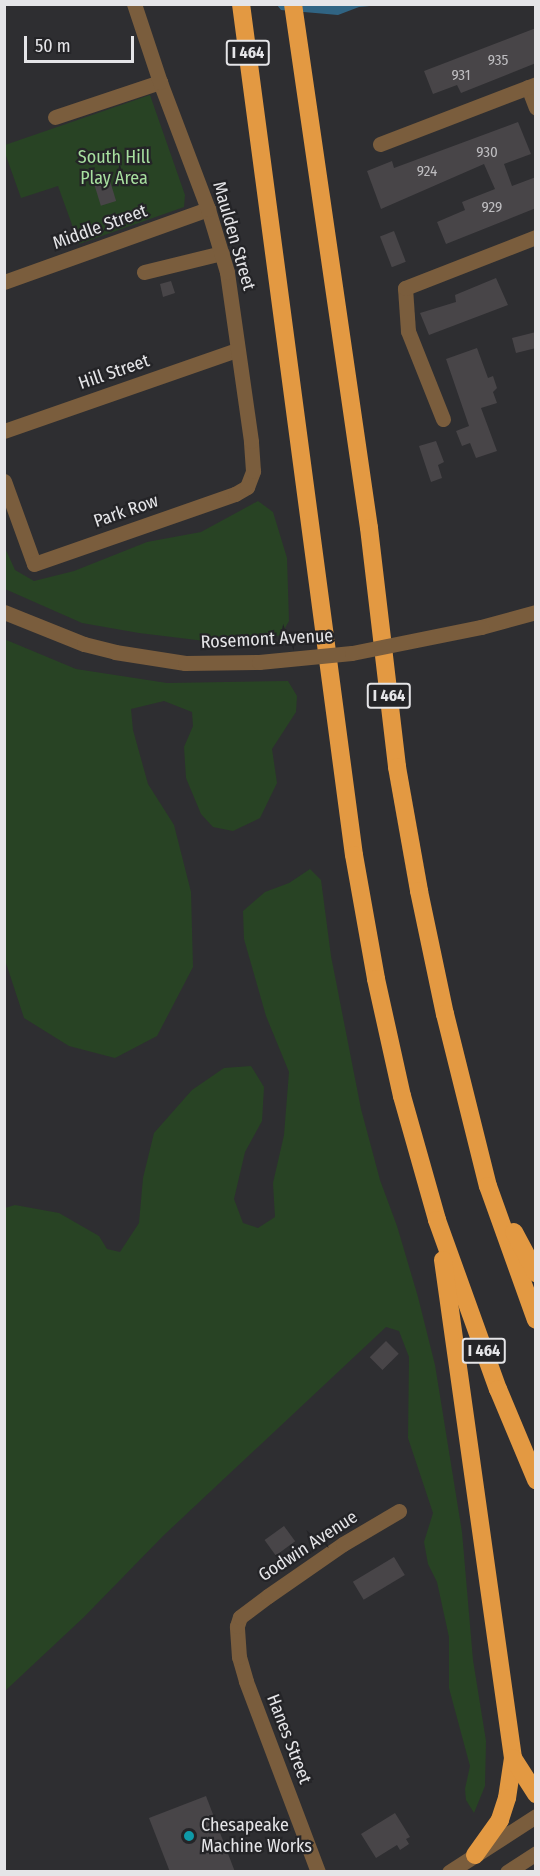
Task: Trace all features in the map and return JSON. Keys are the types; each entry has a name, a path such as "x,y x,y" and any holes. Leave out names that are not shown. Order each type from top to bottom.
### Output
{"highway":[{"name":"I 464","path":"241,4 358,881 375,979 402,1096 437,1220 498,1389 536,1480"},
{"name":"I 464","path":"293,4 369,528 397,767 434,962 484,1169 536,1320"},
{"path":"484,1169 536,1273"},
{"path":"437,1220 513,1758 507,1798 500,1820 475,1855"},
{"path":"513,1758 536,1794"}],"street":[{"name":"Maulden Street","path":"134,4 222,253 236,317 237,350 251,441 253,471 247,487"},
{"path":"55,117 160,82"},
{"path":"380,144 532,86 536,108"},
{"name":"Middle Street","path":"4,282 208,209"},
{"path":"443,419 408,331 405,288 536,237"},
{"path":"144,272 222,253"},
{"name":"Hill Street","path":"4,431 237,350"},
{"name":"Park Row","path":"4,481 34,564 235,494 247,487"},
{"name":"Rosemont Avenue","path":"4,612 84,644 116,652 185,663 259,662 352,653 481,627 536,612"},
{"name":"Godwin Avenue","path":"240,1617 343,1544 399,1511"},
{"name":"Hanes Street","path":"240,1617 237,1626 239,1657 318,1872"},
{"path":"448,1872 536,1816"},
{"path":"507,1872 536,1853"}],"green space":[{"name":"South Hill Play Area","path":"150,95 185,195 184,207 79,244 58,186 21,198 5,153 5,145"},
{"path":"258,501 273,512 287,558 289,621 281,635 259,639 205,641 139,633 82,623 5,589 5,548 15,570 34,581 74,571 147,542 201,532"},
{"path":"4,639 76,669 167,683 288,681 297,696 296,712 272,749 277,783 260,818 233,831 213,827 201,814 186,778 184,747 193,726 192,712 164,701 131,709 133,730 148,784 174,825 191,892 193,967 157,1036 115,1058 69,1046 24,1018 5,960"},
{"path":"310,869 321,880 331,956 361,1109 380,1180 397,1226 418,1297 435,1365 462,1532 473,1660 486,1741 485,1786 474,1813 466,1800 465,1789 470,1766 449,1688 449,1637 437,1582 428,1564 424,1542 433,1513 408,1438 409,1357 399,1331 386,1327 163,1536 84,1617 5,1691 5,1208 15,1205 59,1213 99,1236 107,1249 120,1252 139,1223 143,1178 154,1133 192,1090 224,1068 251,1066 264,1087 262,1121 245,1152 234,1199 243,1223 258,1228 275,1217 273,1183 284,1135 289,1072 266,1016 244,939 243,911 265,892 289,883"}],"water":[{"path":"277,5 380,5 359,7 338,15 281,10"}],"building":[{"path":"536,28 536,63 461,93 457,85 433,94 424,71"},
{"path":"518,122 531,154 504,164 512,186 536,177 536,208 446,244 437,222 465,210 462,202 495,189 484,164 381,209 367,171 392,161 394,168"},
{"path":"110,181 116,201 101,206 95,186"},
{"path":"394,231 406,262 392,267 380,236"},
{"path":"496,278 508,305 429,335 420,313 456,302 455,295"},
{"path":"171,281 175,293 163,297 160,284"},
{"path":"536,332 536,348 516,353 512,338"},
{"path":"477,348 488,378 493,376 497,388 493,392 497,403 481,408 497,451 476,458 470,443 462,446 456,431 469,426 446,359"},
{"path":"436,441 444,462 438,465 442,478 431,482 419,446"},
{"path":"386,1341 399,1354 382,1370 370,1357"},
{"path":"284,1526 295,1541 276,1555 265,1540"},
{"path":"394,1557 405,1575 364,1600 353,1582"},
{"name":"Chesapeake Machine Works","path":"206,1796 235,1872 170,1872 149,1818"},
{"path":"395,1813 410,1837 406,1839 409,1844 400,1850 397,1845 376,1858 361,1834"}],"place":[{"name":"Chesapeake Machine Works","path":"189,1836"}]}
